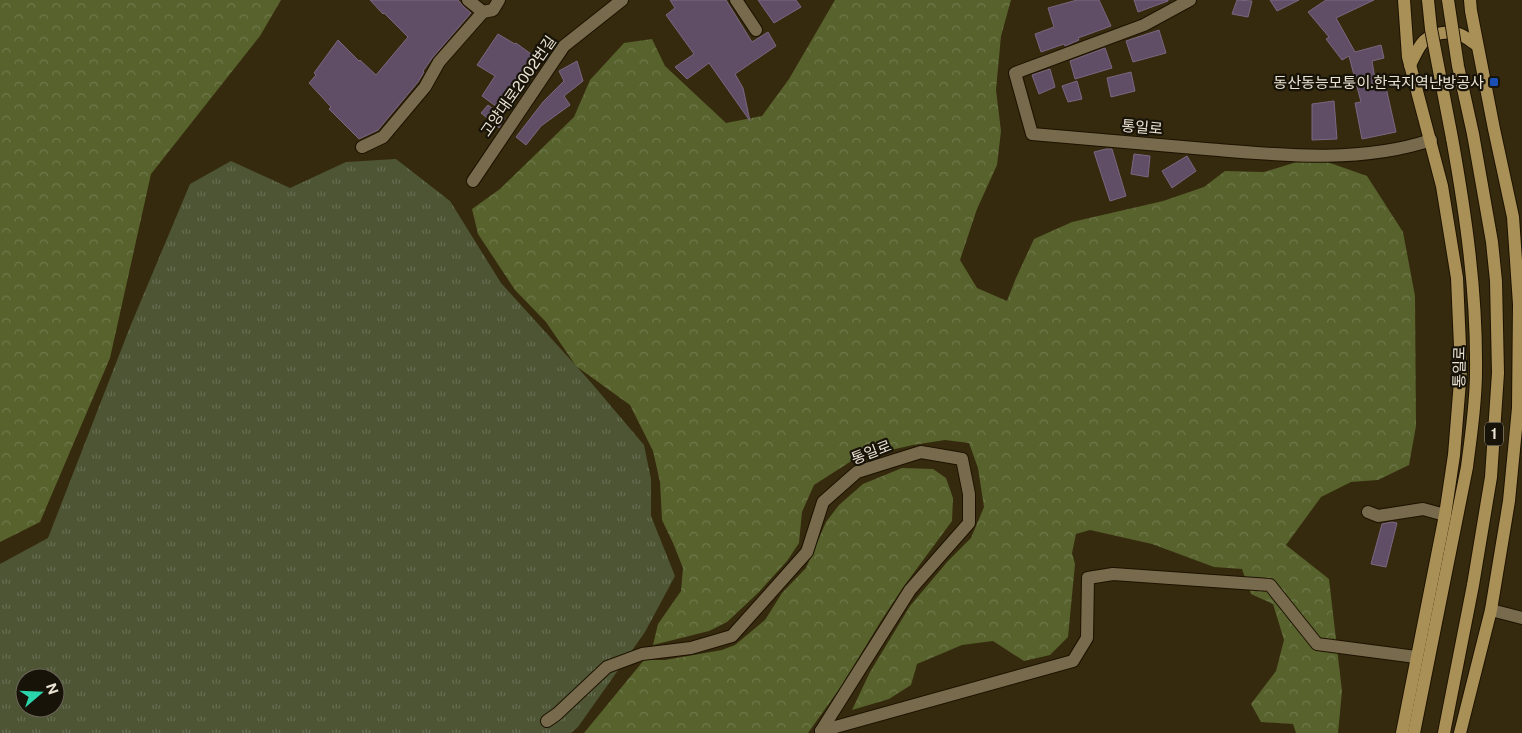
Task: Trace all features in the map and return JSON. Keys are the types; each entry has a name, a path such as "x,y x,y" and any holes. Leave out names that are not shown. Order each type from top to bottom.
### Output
{"main road":[{"path":"1398,0 1405,17"},
{"path":"1402,733 1445,515 1454,456 1461,370 1456,278 1442,186 1410,65 1404,0"},
{"name":"통일로","path":"1414,733 1467,467 1473,423 1476,373 1472,271 1462,194 1431,29 1428,0"},
{"name":"1","path":"1444,733 1473,585 1491,477 1498,373 1496,281 1492,242 1475,143 1458,66 1448,0"},
{"path":"1460,733 1491,610 1510,500 1518,408 1519,304 1513,216 1477,45 1470,0"},
{"path":"1410,65 1423,42 1432,36 1443,33 1460,34 1477,45"}],"street":[{"path":"468,0 482,12"},
{"path":"362,147 383,137 425,87 439,62 482,12 493,10 499,0"},
{"name":"고양대로2002번길","path":"473,181 564,46 622,0"},
{"path":"736,0 756,30"},
{"name":"통일로","path":"1190,0 1144,25 1015,73 1032,134 1270,154 1353,156 1431,140"},
{"name":"통일로","path":"547,721 607,668 642,654 691,648 732,636 807,552 823,502 857,472 921,452 962,459 969,494 969,523 910,590 821,732"},
{"path":"1368,512 1378,516 1423,509 1445,515"},
{"name":"통일로","path":"821,732 1073,660 1087,638 1088,578 1113,574 1270,585 1318,644 1416,657"},
{"path":"1491,610 1522,618"}],"green space":[{"path":"0,0 281,0 260,36 151,174 110,358 40,522 0,542"},
{"path":"835,0 1011,0 1001,36 996,90 1001,131 997,165 977,209 960,260 977,288 1007,301 1034,239 1072,222 1163,201 1204,187 1225,171 1264,172 1313,157 1367,176 1403,232 1415,296 1416,426 1409,465 1378,480 1351,482 1321,497 1286,545 1329,579 1342,691 1338,733 1296,733 1293,724 1261,722 1251,704 1276,671 1284,640 1273,604 1251,594 1242,569 1214,567 1152,544 1090,530 1076,534 1072,553 1075,564 1068,637 1050,655 1024,661 993,641 962,645 917,664 911,685 889,699 852,710 870,672 910,606 948,561 971,538 984,507 978,468 969,443 945,440 856,458 814,485 802,512 799,543 787,561 758,593 727,622 709,631 653,645 658,624 681,591 683,568 662,520 660,482 653,451 630,405 576,366 546,322 515,290 478,234 472,209 500,189 574,117 590,80 624,43 652,39 665,66 726,123 762,116 789,79"},
{"path":"396,159 450,201 501,283 588,379 644,445 651,479 651,516 675,576 645,632 578,727 571,733 0,733 0,564 48,538 130,327 190,184 231,161 290,188 346,162"},
{"path":"902,468 933,469 946,478 953,498 952,521 904,586 840,688 808,733 584,733 644,660 665,660 722,650 735,645 765,620 782,593 806,568 826,522 839,505 863,484"}],"building":[{"path":"370,0 458,0 471,13 433,57 418,82 378,130 359,139 329,109 331,107 309,83 338,40 376,75 408,37"},
{"path":"670,0 726,0 752,42 768,32 776,46 735,74 743,88 750,121 709,63 687,79 675,67 694,54 666,15 675,8"},
{"path":"758,0 796,0 801,7 774,23"},
{"path":"1077,0 1099,0 1111,26 1078,38 1079,40 1065,46 1064,44 1041,52 1035,34 1054,27 1048,8"},
{"path":"1134,0 1168,0 1168,1 1138,12"},
{"path":"1237,0 1252,1 1248,17 1232,14"},
{"path":"1270,0 1299,0 1277,11"},
{"path":"1326,0 1374,0 1336,18 1355,52 1381,45 1384,58 1372,61 1376,85 1385,83 1396,132 1362,139 1355,103 1361,102 1349,56 1342,60 1326,39 1329,37 1308,12"},
{"path":"1159,30 1166,53 1133,62 1126,41"},
{"path":"498,34 516,43 542,62 517,96 510,90 497,107 482,96 495,76 477,65"},
{"path":"1105,48 1112,68 1075,79 1070,61"},
{"path":"577,61 583,81 564,96 570,105 541,126 526,145 516,137 543,102 564,81 559,71"},
{"path":"1050,69 1055,87 1039,94 1032,75"},
{"path":"1131,72 1135,91 1111,97 1107,78"},
{"path":"1077,81 1082,99 1068,102 1062,86"},
{"path":"1334,101 1337,139 1312,140 1312,104"},
{"path":"488,105 505,118 499,128 481,113"},
{"path":"1112,149 1126,196 1110,201 1094,152"},
{"path":"1134,154 1150,156 1148,177 1131,174"},
{"path":"1187,156 1196,171 1172,188 1162,171"},
{"path":"1397,523 1386,567 1371,564 1382,524"}],"place":[{"name":"동산동능모퉁이.한국지역난방공사","path":"1494,82"}]}
